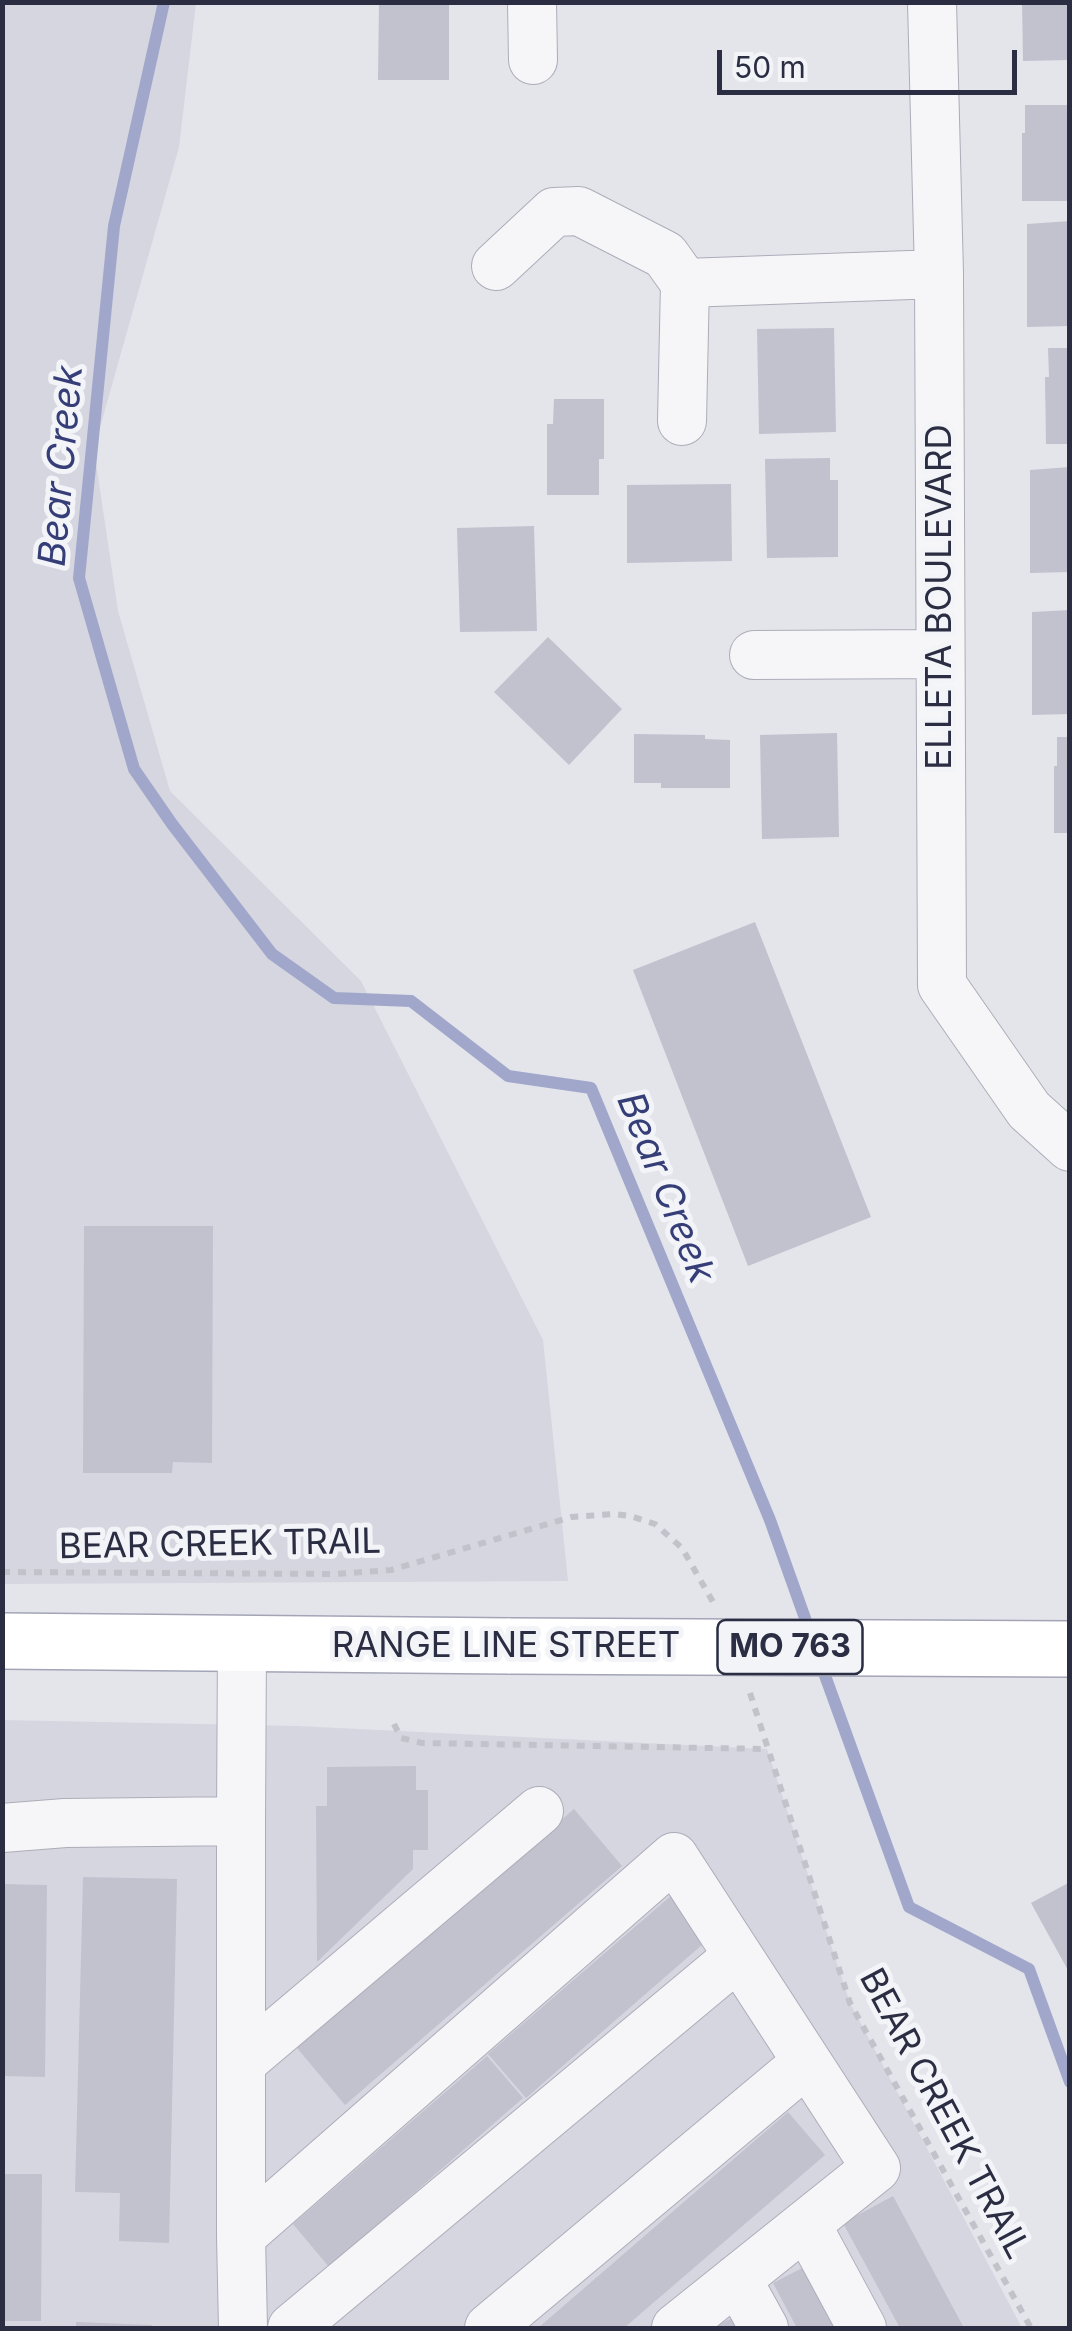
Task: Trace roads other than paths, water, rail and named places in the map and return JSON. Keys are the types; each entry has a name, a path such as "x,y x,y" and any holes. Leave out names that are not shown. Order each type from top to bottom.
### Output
{"main road":[{"name":"RANGE LINE STREET","path":"2,1641 1070,1649"}],"street":[{"path":"532,2 533,60"},
{"name":"ELLETA BOULEVARD","path":"932,2 939,274 942,985 1029,1110 1070,1146"},
{"path":"496,266 554,212 578,212 665,255 685,284 682,422"},
{"path":"685,284 939,274"},
{"path":"754,655 940,654"},
{"path":"242,1644 243,2328"},
{"path":"241,2064 539,1811"},
{"path":"2,1828 241,1822"},
{"path":"241,2236 674,1856 876,2168 676,2328"},
{"path":"292,2328 738,1956"},
{"path":"490,2328 807,2062"},
{"path":"806,2224 862,2328"},
{"path":"737,2280 764,2328"}],"waterway":[{"name":"Bear Creek","path":"164,2 114,226 79,578 134,769 272,954 334,998 411,1001 508,1076 591,1088 770,1520 811,1635"},
{"name":"Bear Creek","path":"819,1659 909,1907 1029,1969 1070,2082"}]}
